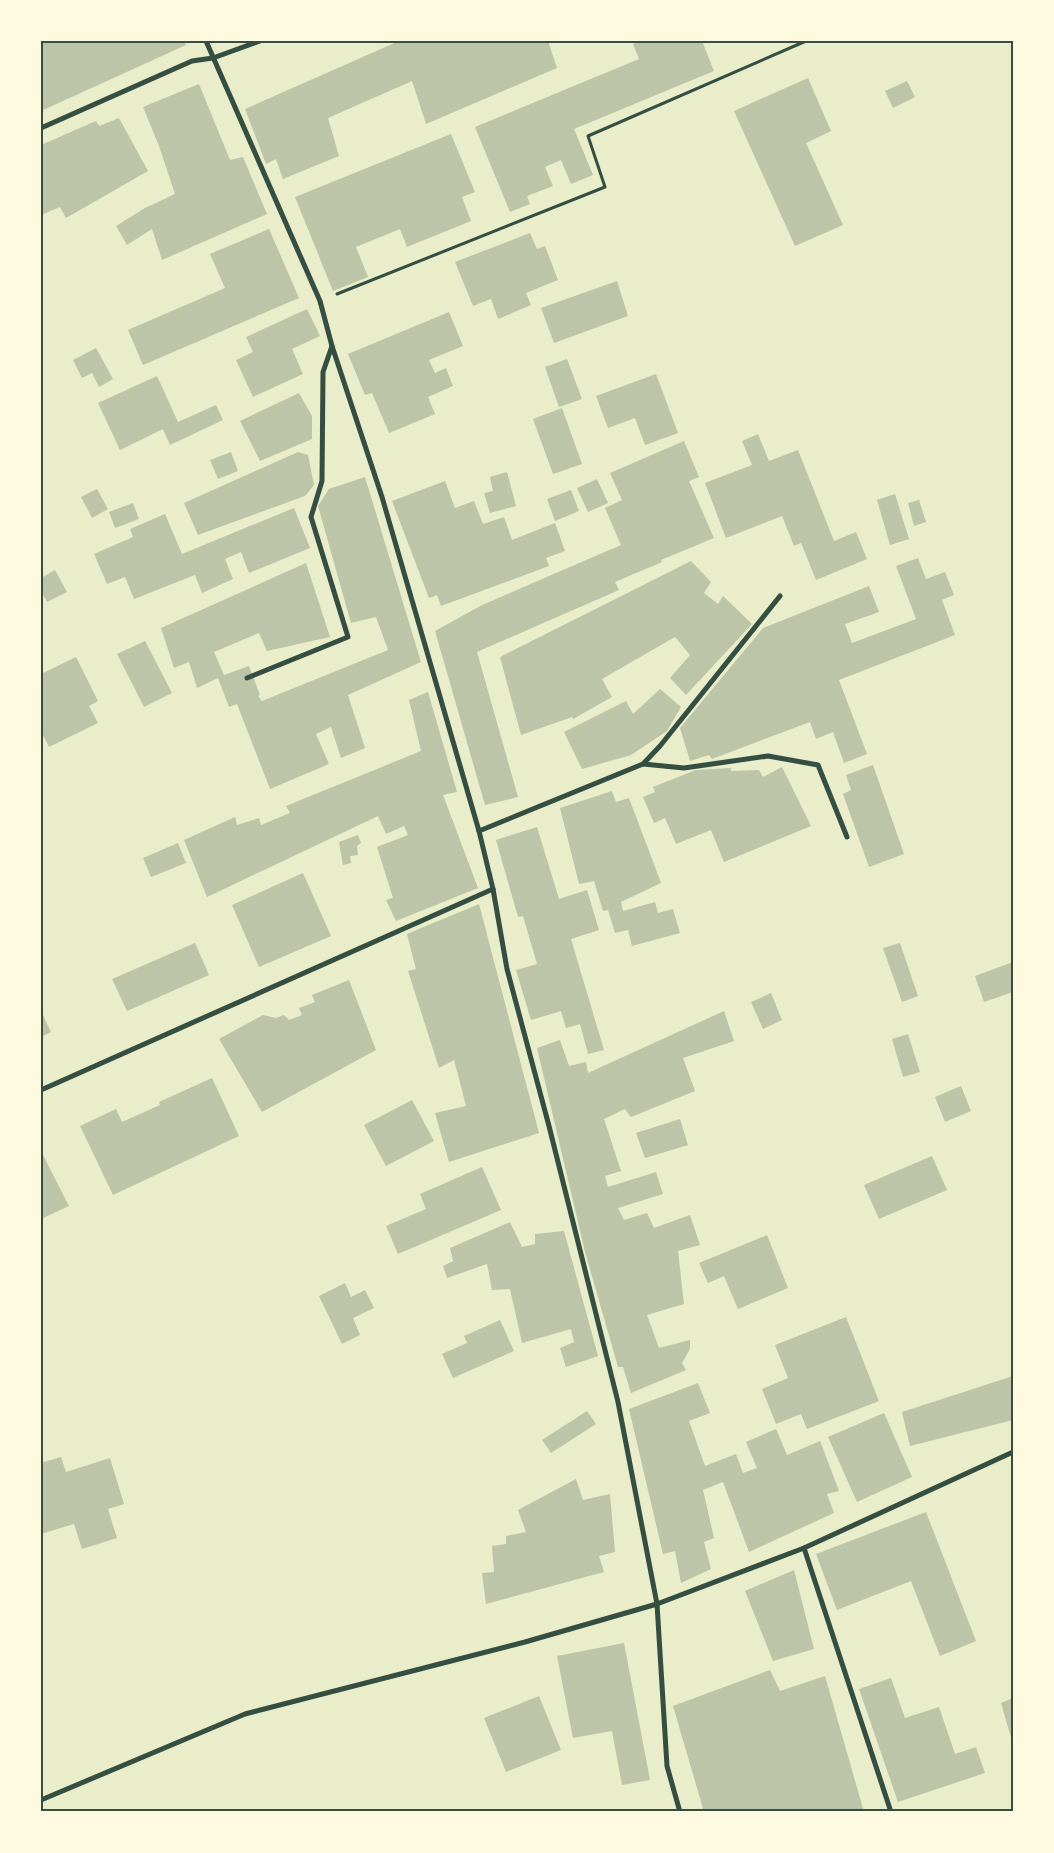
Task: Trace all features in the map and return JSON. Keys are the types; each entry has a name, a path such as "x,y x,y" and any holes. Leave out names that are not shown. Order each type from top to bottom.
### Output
{"street":[{"path":"206,41 320,301 332,346 382,497 479,831 493,889 507,969 549,1126 618,1402 657,1604 667,1766 680,1812"},
{"path":"41,128 192,60 213,58 260,41"},
{"path":"247,678 348,637 311,516 322,481 322,372 332,346"},
{"path":"479,831 643,764 660,746 780,596"},
{"path":"643,764 684,768 768,756 818,765 846,838"},
{"path":"41,1090 493,889"},
{"path":"41,1800 245,1714 525,1642 657,1604 804,1548 1013,1452"},
{"path":"804,1548 891,1812"}],"path":[{"path":"320,301 605,187 588,136 806,41"}],"building":[{"path":"41,41 184,41 186,45 41,111"},
{"path":"399,41 548,41 557,68 426,124 412,81 328,118 339,156 283,179 276,159 266,164 245,109"},
{"path":"640,41 702,41 714,71 574,129 593,175 571,184 561,160 545,167 553,186 527,196 530,204 510,212 475,127 639,59 633,44"},
{"path":"808,78 831,131 806,143 843,225 795,246 734,111"},
{"path":"907,81 915,97 893,108 885,91"},
{"path":"199,84 230,160 243,157 267,214 162,260 152,229 127,245 116,226 145,208 175,194 159,146 143,107"},
{"path":"119,118 148,171 66,218 60,207 41,215 41,145 96,121 99,126"},
{"path":"451,134 475,192 462,197 471,221 407,247 400,229 356,247 368,277 333,291 295,197"},
{"path":"269,229 299,298 143,365 128,330 225,288 210,254"},
{"path":"530,233 537,249 545,246 558,280 526,293 531,305 498,319 491,299 473,306 455,262"},
{"path":"617,281 628,316 554,343 541,308"},
{"path":"307,309 320,336 292,349 303,374 253,397 236,360 253,352 246,337"},
{"path":"449,312 463,346 429,360 435,373 446,368 453,386 428,397 435,414 389,433 372,393 365,395 348,354"},
{"path":"96,348 113,379 99,387 92,373 82,378 73,360"},
{"path":"567,359 582,399 559,407 545,367"},
{"path":"656,374 678,433 645,445 635,418 608,428 596,396"},
{"path":"157,376 178,422 216,405 223,420 170,445 163,429 120,450 98,403"},
{"path":"299,393 312,416 312,439 260,461 240,421"},
{"path":"562,408 582,464 553,474 533,419"},
{"path":"758,434 769,461 798,450 834,541 856,532 867,559 816,580 801,543 794,546 782,516 726,538 705,483 752,465 742,441"},
{"path":"684,441 699,477 689,481 714,538 615,582 619,590 477,652 518,797 485,805 435,631 482,605 621,545 605,508 622,500 610,473"},
{"path":"231,452 238,471 218,479 210,460"},
{"path":"298,452 308,455 314,485 305,496 198,535 184,503"},
{"path":"507,472 516,506 490,513 484,493 493,491 490,477"},
{"path":"365,477 421,662 348,695 365,748 341,758 331,727 316,734 329,764 270,789 237,704 229,707 218,678 197,688 189,662 174,668 161,628 306,563 330,637 267,651 259,633 214,652 224,675 249,666 260,695 258,696 262,701 388,650 376,617 351,623 318,506 329,489"},
{"path":"597,479 608,503 588,512 577,488"},
{"path":"445,481 455,508 474,501 483,524 504,517 512,540 555,523 565,551 546,558 549,566 441,606 437,595 429,598 392,501"},
{"path":"97,489 108,509 92,518 81,497"},
{"path":"571,490 579,511 555,521 547,499"},
{"path":"895,494 909,539 890,545 877,500"},
{"path":"919,500 926,522 914,526 908,503"},
{"path":"133,503 139,519 115,528 109,512"},
{"path":"294,508 310,548 249,573 241,552 225,559 233,579 202,593 195,575 134,599 125,577 107,584 94,554 133,537 130,529 165,514 182,554"},
{"path":"918,558 926,579 945,572 954,595 942,600 955,635 839,680 867,754 844,763 833,732 816,739 810,722 712,759 709,755 690,761 680,728 763,628 869,586 879,612 845,624 852,643 916,619 896,566"},
{"path":"691,561 711,582 704,593 718,604 723,596 752,624 686,695 670,678 690,655 675,637 602,679 612,697 573,719 572,717 521,735 500,657"},
{"path":"55,570 67,592 47,602 41,591 41,578"},
{"path":"145,641 172,693 144,707 117,654"},
{"path":"76,657 98,701 89,706 98,723 49,747 41,731 41,674"},
{"path":"660,689 681,707 667,731 631,755 582,769 564,732 626,701 633,714"},
{"path":"428,692 457,792 443,795 478,888 396,921 386,900 393,898 377,847 408,835 404,826 386,834 378,816 207,897 184,840 235,817 237,825 259,818 261,825 290,813 286,806 421,751 409,700"},
{"path":"873,765 904,854 869,867 843,794 851,790 846,775"},
{"path":"782,767 811,826 724,862 711,830 676,844 665,818 654,823 643,797 655,792 653,787 696,770 731,768 731,771 759,770 763,777"},
{"path":"612,791 616,802 629,798 661,883 621,902 623,911 655,902 658,913 673,909 680,933 632,946 628,930 615,933 608,910 603,911 594,881 579,884 560,808"},
{"path":"537,827 559,899 587,890 599,930 571,939 604,1050 588,1054 580,1024 566,1028 561,1011 531,1020 516,970 537,964 523,916 518,917 496,840"},
{"path":"358,835 361,843 357,846 358,855 350,856 351,863 343,865 339,842"},
{"path":"178,843 186,863 151,877 143,858"},
{"path":"303,873 331,936 259,967 232,905"},
{"path":"479,904 539,1133 449,1162 435,1113 466,1106 454,1060 439,1068 408,971 416,969 407,934"},
{"path":"195,943 209,975 127,1011 112,979"},
{"path":"900,943 918,996 902,1002 883,948"},
{"path":"1013,962 1013,992 984,1002 975,976"},
{"path":"349,980 376,1050 262,1112 219,1039 263,1015 276,1018 284,1015 289,1020 302,1015 299,1008 315,1002 312,995"},
{"path":"771,993 782,1020 763,1029 751,1002"},
{"path":"41,1011 51,1032 41,1037"},
{"path":"724,1011 734,1041 683,1058 695,1091 631,1117 625,1109 604,1119 621,1171 605,1176 608,1187 656,1172 663,1194 618,1208 624,1220 647,1213 654,1228 690,1215 700,1245 678,1251 684,1304 647,1315 659,1348 690,1340 690,1349 682,1363 686,1370 631,1393 623,1367 618,1367 585,1252 537,1048 560,1040 569,1066 586,1062 588,1073"},
{"path":"908,1034 920,1072 903,1077 892,1039"},
{"path":"212,1078 239,1136 113,1195 80,1126 116,1109 122,1122 160,1105 159,1102"},
{"path":"961,1086 971,1111 945,1122 935,1097"},
{"path":"412,1100 434,1141 386,1166 364,1125"},
{"path":"680,1119 688,1145 645,1158 636,1133"},
{"path":"41,1151 69,1206 41,1219"},
{"path":"932,1156 947,1190 879,1219 864,1185"},
{"path":"482,1167 501,1210 398,1254 386,1226 426,1209 420,1194"},
{"path":"510,1222 522,1247 535,1244 535,1234 564,1231 598,1356 566,1367 560,1348 574,1342 571,1329 522,1343 510,1289 492,1290 487,1264 447,1278 443,1266 453,1261 450,1248"},
{"path":"767,1235 788,1288 738,1309 724,1276 708,1283 699,1263"},
{"path":"345,1283 351,1297 365,1290 374,1308 353,1318 360,1335 342,1344 319,1296"},
{"path":"846,1317 879,1401 807,1429 801,1414 776,1424 762,1389 788,1378 775,1345"},
{"path":"500,1320 514,1351 453,1378 442,1354 467,1343 464,1336"},
{"path":"1013,1376 1013,1420 910,1446 902,1412"},
{"path":"698,1383 710,1413 689,1421 705,1466 736,1454 743,1473 757,1468 746,1442 776,1429 787,1455 820,1441 839,1491 827,1494 834,1513 749,1552 723,1482 703,1490 714,1538 704,1542 711,1569 681,1583 675,1551 663,1554 629,1409"},
{"path":"587,1411 596,1424 551,1453 542,1440"},
{"path":"884,1413 912,1477 857,1502 828,1437"},
{"path":"61,1457 66,1472 110,1458 124,1504 108,1509 117,1538 82,1549 74,1524 41,1534 41,1463"},
{"path":"576,1479 583,1500 610,1494 615,1552 599,1556 604,1572 486,1604 482,1573 494,1572 492,1546 506,1544 506,1536 526,1532 518,1510"},
{"path":"926,1512 976,1641 940,1656 911,1581 837,1610 816,1554"},
{"path":"794,1570 814,1649 773,1661 745,1591"},
{"path":"624,1643 650,1780 622,1785 612,1731 573,1738 557,1656"},
{"path":"770,1670 780,1691 825,1676 864,1812 704,1812 673,1706"},
{"path":"891,1678 905,1718 939,1707 955,1754 976,1747 985,1773 898,1802 859,1689"},
{"path":"539,1696 561,1750 506,1772 484,1718"},
{"path":"1013,1698 1013,1741 1012,1741 1001,1703"}]}
